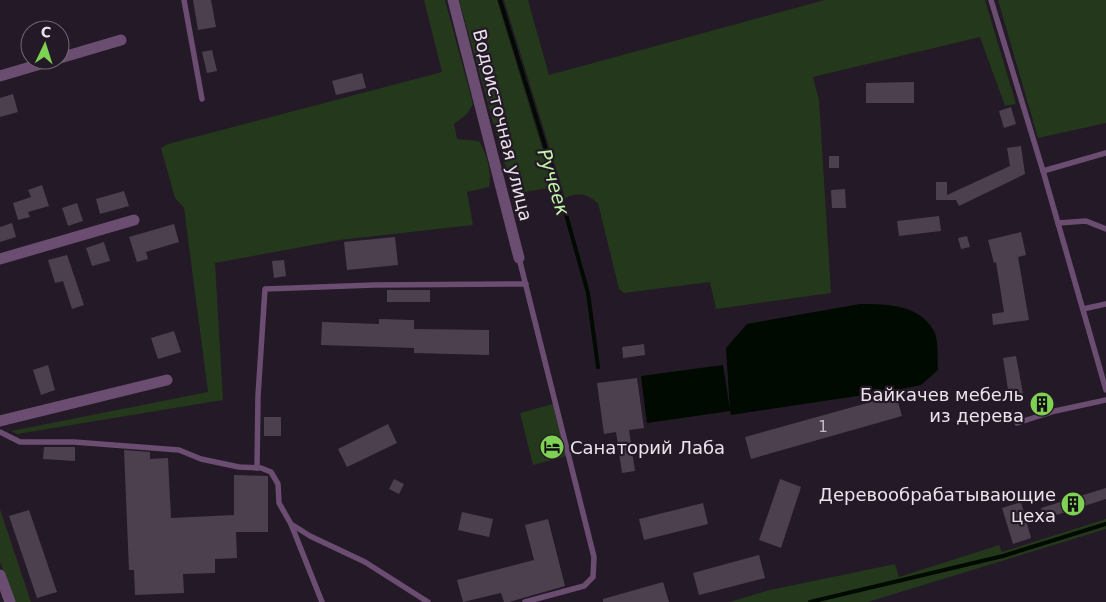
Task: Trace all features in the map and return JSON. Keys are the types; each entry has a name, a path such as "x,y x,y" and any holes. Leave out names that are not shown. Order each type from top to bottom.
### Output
{"street":[{"name":"Водоисточная улица","path":"453,0 519,258"},
{"path":"70,55 121,40"},
{"path":"0,76 20,70"},
{"path":"0,259 134,220"},
{"path":"0,421 166,380"},
{"path":"0,575 5,596"}],"lane":[{"path":"184,0 202,99"},
{"path":"991,0 1043,171 1106,390"},
{"path":"1043,171 1106,153"},
{"path":"1058,223 1086,221 1106,229"},
{"path":"519,258 594,558 593,577 584,586 525,602"},
{"path":"257,468 258,396 265,289 374,285 526,284"},
{"path":"1083,309 1106,304"},
{"path":"1017,423 1055,411 1106,400"},
{"path":"0,432 20,442 74,442 179,450 201,460 257,468 271,472 278,484 279,503 291,524 322,602"},
{"path":"291,524 310,536 365,562 428,602"}],"green space":[{"path":"424,0 445,0 473,104 467,114 454,124 457,139 479,141 488,163 489,187 467,192 473,225 340,240 215,263 223,400 17,434 11,431 208,392 184,208 175,198 161,148 168,144 442,72"},
{"path":"459,0 497,0 554,187 519,193 509,179"},
{"path":"504,0 528,0 549,75 825,0 985,0 1016,104 1005,106 980,37 813,77 819,100 831,293 716,309 710,282 624,293 619,289 598,203 590,197 579,194 565,198"},
{"path":"998,0 1106,0 1106,123 1038,138"},
{"path":"553,404 567,456 533,465 520,413"},
{"path":"0,509 31,602 15,602 0,562"},
{"path":"1106,519 1106,529 868,602 729,602 770,590 895,564 899,577 999,545 1002,552"}],"shaded area":[{"path":"860,304 891,305 920,315 928,322 936,335 938,370 921,385 897,390 731,415 730,411 647,423 641,376 723,365 730,410 726,348 747,324"}],"building":[{"path":"193,0 211,0 216,27 198,30"},
{"path":"212,50 217,71 207,73 202,52"},
{"path":"362,73 366,88 336,95 332,81"},
{"path":"914,82 914,103 866,103 866,83"},
{"path":"13,94 18,112 0,117 0,98"},
{"path":"1011,107 1016,124 1004,128 999,111"},
{"path":"1021,146 1025,174 959,206 956,200 936,200 936,182 947,182 947,195 1010,166 1007,148"},
{"path":"829,156 839,156 839,168 829,168"},
{"path":"42,185 49,206 28,212 30,217 18,220 13,203 31,197 28,190"},
{"path":"845,189 846,208 832,208 831,190"},
{"path":"124,191 129,206 100,214 96,199"},
{"path":"77,203 83,221 68,226 62,208"},
{"path":"939,216 941,231 899,236 897,221"},
{"path":"12,223 16,237 0,242 0,227"},
{"path":"174,224 179,242 146,252 148,259 137,262 129,237"},
{"path":"1021,232 1026,255 1018,257 1029,320 993,325 992,314 1004,312 996,262 994,263 988,240"},
{"path":"967,236 970,247 961,249 958,238"},
{"path":"395,237 398,265 347,270 344,242"},
{"path":"104,242 110,261 92,266 86,248"},
{"path":"67,255 84,305 72,309 63,281 55,283 48,260"},
{"path":"284,260 286,276 274,278 272,261"},
{"path":"387,290 430,290 430,302 387,302"},
{"path":"379,319 414,320 414,329 489,330 489,355 414,353 414,348 321,345 322,322 379,324"},
{"path":"174,331 181,352 158,359 151,338"},
{"path":"644,344 645,355 623,358 622,347"},
{"path":"1016,356 1024,399 1010,402 1003,358"},
{"path":"48,365 55,390 41,395 33,370"},
{"path":"637,378 644,428 629,430 635,471 622,473 616,432 604,434 597,383"},
{"path":"896,395 902,416 751,459 745,437"},
{"path":"264,417 281,417 281,436 264,436"},
{"path":"388,424 397,443 347,467 338,449"},
{"path":"44,447 75,447 75,461 43,459"},
{"path":"124,450 150,452 150,459 168,458 171,518 234,515 234,475 268,476 268,532 236,532 237,558 215,559 215,573 183,574 184,593 135,595 134,570 129,570"},
{"path":"394,479 404,484 399,494 389,489"},
{"path":"780,479 801,487 781,548 759,540"},
{"name":"Деревообрабатывающие цеха","path":"1106,488 1106,499 1044,519 1041,508"},
{"path":"1021,502 1031,538 1013,544 1002,508"},
{"path":"703,503 708,524 644,540 639,519"},
{"path":"29,510 57,592 37,598 9,516"},
{"path":"462,512 493,519 489,537 458,530"},
{"path":"548,519 565,586 509,602 504,602 501,593 463,602 457,580 534,560 525,525"},
{"path":"759,555 765,578 699,595 693,573"},
{"path":"663,582 669,602 603,602 603,599"}],"waterway":[{"name":"Ручеек","path":"500,0 565,211 588,293 598,367"},
{"path":"810,602 1003,556 1106,524"}],"place":[{"name":"Байкачев мебель из дерева","path":"1042,404"},
{"name":"Санаторий Лаба","path":"552,447"},
{"name":"Деревообрабатывающие цеха","path":"1073,504"}]}
